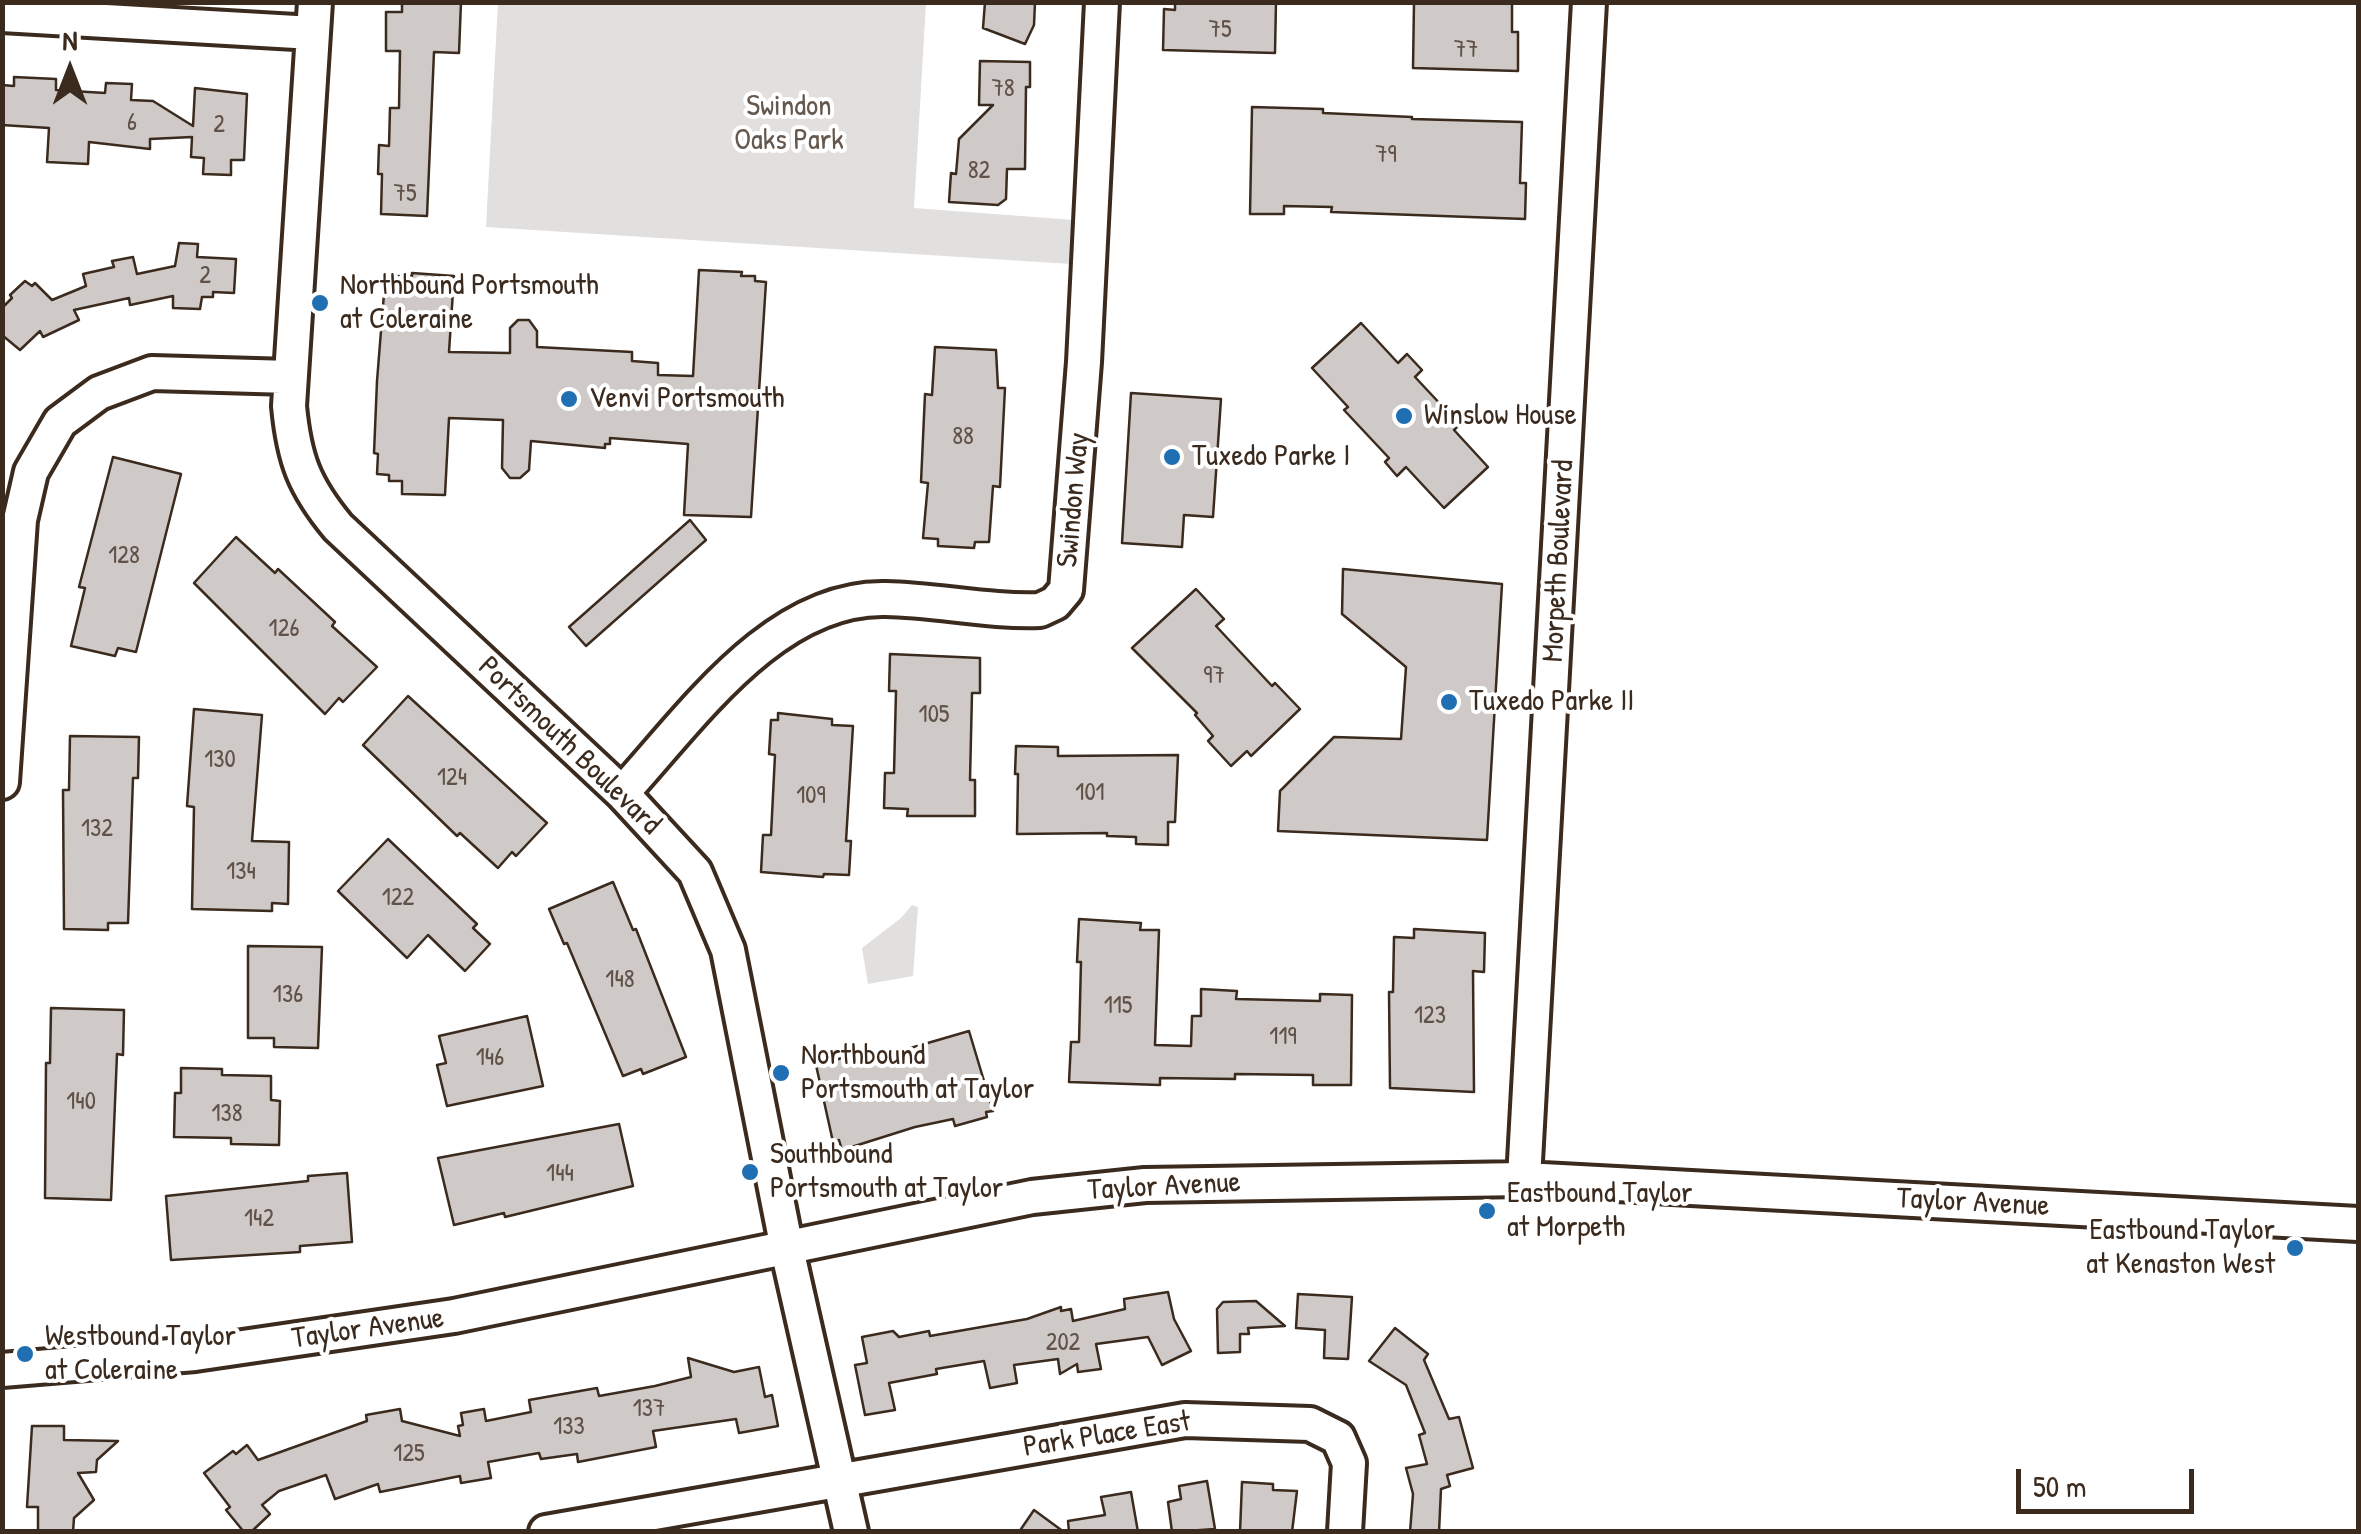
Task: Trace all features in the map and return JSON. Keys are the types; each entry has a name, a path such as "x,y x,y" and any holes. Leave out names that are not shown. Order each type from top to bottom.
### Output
{"street":[{"name":"Swindon Way","path":"622,794 756,649 820,609 848,600 885,598 1040,610 1055,603 1066,590 1084,362 1102,2"},
{"name":"Morpeth Boulevard","path":"1524,1179 1589,2"},
{"path":"2,15 314,18"},
{"name":"Portsmouth Boulevard","path":"314,18 289,406 294,445 312,497 338,527 622,794 695,872 728,950 787,1249 851,1532"},
{"path":"2,782 20,520 30,472 60,422 99,393 152,373 290,377"},
{"name":"Taylor Avenue","path":"2,1370 195,1354 454,1316 1032,1196 1145,1185 1524,1179 2353,1224"},
{"name":"Park Place East","path":"546,1532 1185,1420 1310,1424 1338,1438 1349,1463 1344,1532"}],"green space":[{"name":"Swindon Oaks Park","path":"498,2 926,3 914,208 1074,220 1071,264 486,227"},
{"path":"912,905 918,907 913,976 868,984 862,948"}],"building":[{"path":"402,2 461,2 459,53 434,52 427,216 381,214 379,145 389,146 390,108 399,108 400,51 386,51 386,12 402,12"},
{"path":"985,2 1035,2 1034,25 1025,44 983,28"},
{"path":"1175,2 1276,2 1275,53 1163,50 1164,9 1175,10"},
{"path":"1414,2 1512,2 1512,32 1518,32 1518,71 1413,68"},
{"path":"980,61 1030,62 1025,169 1007,169 1006,199 998,205 949,202 959,139 993,105 979,105"},
{"path":"14,77 56,79 56,90 105,93 106,83 132,84 131,100 153,101 193,126 195,88 247,94 244,160 231,160 231,175 203,174 204,158 191,157 192,137 150,139 150,149 89,142 88,164 47,162 49,128 2,125 2,85 14,86"},
{"path":"1252,107 1323,109 1323,113 1412,119 1522,122 1520,183 1526,183 1525,219 1331,212 1332,207 1284,206 1284,214 1250,214"},
{"path":"179,243 198,244 197,257 236,259 234,293 213,292 213,297 202,297 200,309 173,308 173,296 130,305 129,298 74,310 79,320 43,337 40,331 20,350 2,335 2,308 25,281 32,286 35,283 52,300 86,286 83,274 114,267 112,261 133,257 137,274 175,266"},
{"name":"Venvi Portsmouth","path":"699,270 742,272 741,276 755,276 755,281 766,282 751,517 684,515 688,444 610,438 605,448 531,441 529,470 520,478 510,478 502,468 503,420 449,418 445,495 402,494 402,481 389,481 389,475 377,474 378,454 374,453 385,281 396,281 397,276 412,273 454,276 449,352 510,353 510,328 518,320 529,320 537,331 537,347 632,352 632,361 658,363 658,375 693,376"},
{"name":"Winslow House","path":"1361,323 1398,363 1407,354 1422,370 1415,377 1444,408 1448,405 1463,421 1454,430 1488,467 1444,508 1406,467 1397,476 1385,462 1389,458 1312,368"},
{"path":"935,347 996,350 998,388 1005,388 1000,487 993,486 989,542 975,542 974,548 938,546 938,539 923,538 928,483 921,482 925,394 932,395"},
{"name":"Tuxedo Parke I","path":"1131,393 1221,399 1213,517 1184,515 1182,547 1122,543"},
{"path":"113,457 181,474 136,652 118,648 115,656 71,646 85,588 79,587"},
{"path":"690,520 706,540 586,646 569,627"},
{"path":"236,537 275,573 278,569 377,667 343,702 339,698 325,714 194,583"},
{"name":"Tuxedo Parke II","path":"1343,569 1502,584 1487,840 1278,831 1280,791 1334,737 1401,739 1406,667 1342,614"},
{"path":"1196,589 1224,619 1216,626 1272,686 1275,683 1300,709 1251,756 1247,751 1231,766 1208,741 1213,736 1197,713 1132,648"},
{"path":"890,654 980,658 980,693 972,693 970,780 975,780 975,816 907,816 908,809 884,808 885,773 894,773 896,691 889,691"},
{"path":"408,696 547,823 516,856 512,852 498,868 460,833 457,836 363,745"},
{"path":"194,709 262,715 252,841 289,842 288,904 272,903 272,911 192,909 194,807 187,806"},
{"path":"778,713 832,719 832,725 853,726 846,841 851,841 849,875 761,872 763,835 771,835 775,755 769,754 771,720 778,720"},
{"path":"70,736 139,737 138,778 133,778 128,923 108,923 108,930 64,929 63,790 69,790"},
{"path":"1016,746 1058,747 1058,756 1178,755 1175,822 1168,822 1168,845 1136,844 1136,837 1107,833 1017,834"},
{"path":"388,839 477,924 473,928 490,944 465,971 428,935 407,958 338,891"},
{"path":"613,882 633,930 636,929 686,1057 643,1074 641,1069 623,1076 549,909"},
{"path":"1079,919 1141,923 1140,930 1159,930 1155,1045 1191,1046 1192,1016 1201,1016 1201,989 1237,991 1236,999 1320,1001 1320,994 1352,995 1351,1085 1313,1085 1313,1075 1235,1074 1235,1079 1160,1078 1160,1085 1069,1082 1071,1042 1079,1042"},
{"path":"1414,929 1485,933 1484,972 1473,971 1474,1092 1390,1088 1389,992 1393,992 1394,937 1414,938"},
{"path":"248,946 322,947 318,1048 274,1047 274,1038 248,1038"},
{"path":"51,1008 124,1010 123,1055 117,1054 111,1200 45,1198 46,1063 50,1063"},
{"path":"527,1016 543,1086 447,1106 437,1065 446,1063 439,1036"},
{"path":"969,1031 993,1111 986,1112 987,1117 955,1126 953,1119 915,1127 842,1150 839,1140 833,1142 816,1065 857,1054 859,1063"},
{"path":"181,1068 222,1069 222,1075 271,1076 271,1100 280,1101 279,1145 231,1144 231,1138 174,1137 175,1093 181,1093"},
{"path":"619,1124 633,1186 505,1217 504,1213 454,1225 438,1158"},
{"path":"347,1173 352,1242 300,1246 300,1252 171,1260 166,1196 308,1181 308,1176"},
{"path":"1168,1292 1174,1319 1191,1351 1162,1365 1148,1337 1096,1344 1101,1369 1078,1372 1077,1364 1060,1374 1058,1359 1014,1365 1017,1383 990,1388 984,1361 936,1369 937,1374 889,1383 895,1410 865,1415 855,1365 867,1363 862,1337 893,1331 899,1337 929,1331 930,1336 1027,1319 1061,1307 1061,1311 1071,1309 1073,1321 1125,1309 1124,1299"},
{"path":"1298,1294 1352,1297 1348,1359 1324,1358 1325,1330 1296,1328"},
{"path":"1256,1301 1285,1326 1248,1328 1249,1334 1240,1334 1240,1352 1218,1353 1217,1309 1223,1302"},
{"path":"1395,1328 1428,1354 1424,1360 1449,1419 1459,1417 1473,1468 1447,1475 1450,1486 1441,1489 1439,1532 1410,1532 1413,1494 1406,1468 1427,1464 1419,1435 1425,1433 1406,1385 1369,1361"},
{"path":"688,1358 734,1372 759,1367 765,1397 772,1395 778,1426 739,1433 736,1419 653,1431 656,1447 578,1462 577,1454 541,1459 539,1453 488,1462 491,1478 461,1483 460,1476 380,1492 378,1484 335,1499 326,1475 279,1491 262,1505 270,1514 251,1532 244,1532 226,1510 230,1507 204,1473 247,1445 258,1460 367,1421 366,1415 400,1409 402,1421 460,1436 461,1413 484,1409 486,1421 531,1412 529,1400 597,1388 599,1396 655,1386 691,1377"},
{"path":"32,1426 64,1426 64,1440 118,1441 97,1460 96,1472 78,1473 94,1500 74,1518 73,1532 38,1532 38,1507 27,1507"},
{"path":"1207,1481 1215,1529 1172,1532 1168,1502 1181,1499 1179,1486"},
{"path":"1242,1482 1273,1484 1273,1490 1297,1491 1292,1532 1240,1532"},
{"path":"1131,1492 1138,1532 1069,1532 1068,1521 1105,1515 1101,1497"},
{"path":"1034,1510 1064,1532 1019,1532"}],"place":[{"name":"Northbound Portsmouth at Coleraine","path":"320,303"},
{"name":"Venvi Portsmouth","path":"569,399"},
{"name":"Winslow House","path":"1404,416"},
{"name":"Tuxedo Parke I","path":"1172,457"},
{"name":"Tuxedo Parke II","path":"1449,702"},
{"name":"Northbound Portsmouth at Taylor","path":"781,1073"},
{"name":"Southbound Portsmouth at Taylor","path":"750,1172"},
{"name":"Eastbound Taylor at Morpeth","path":"1487,1211"},
{"name":"Eastbound Taylor at Kenaston West","path":"2295,1248"},
{"name":"Westbound Taylor at Coleraine","path":"25,1354"}]}
